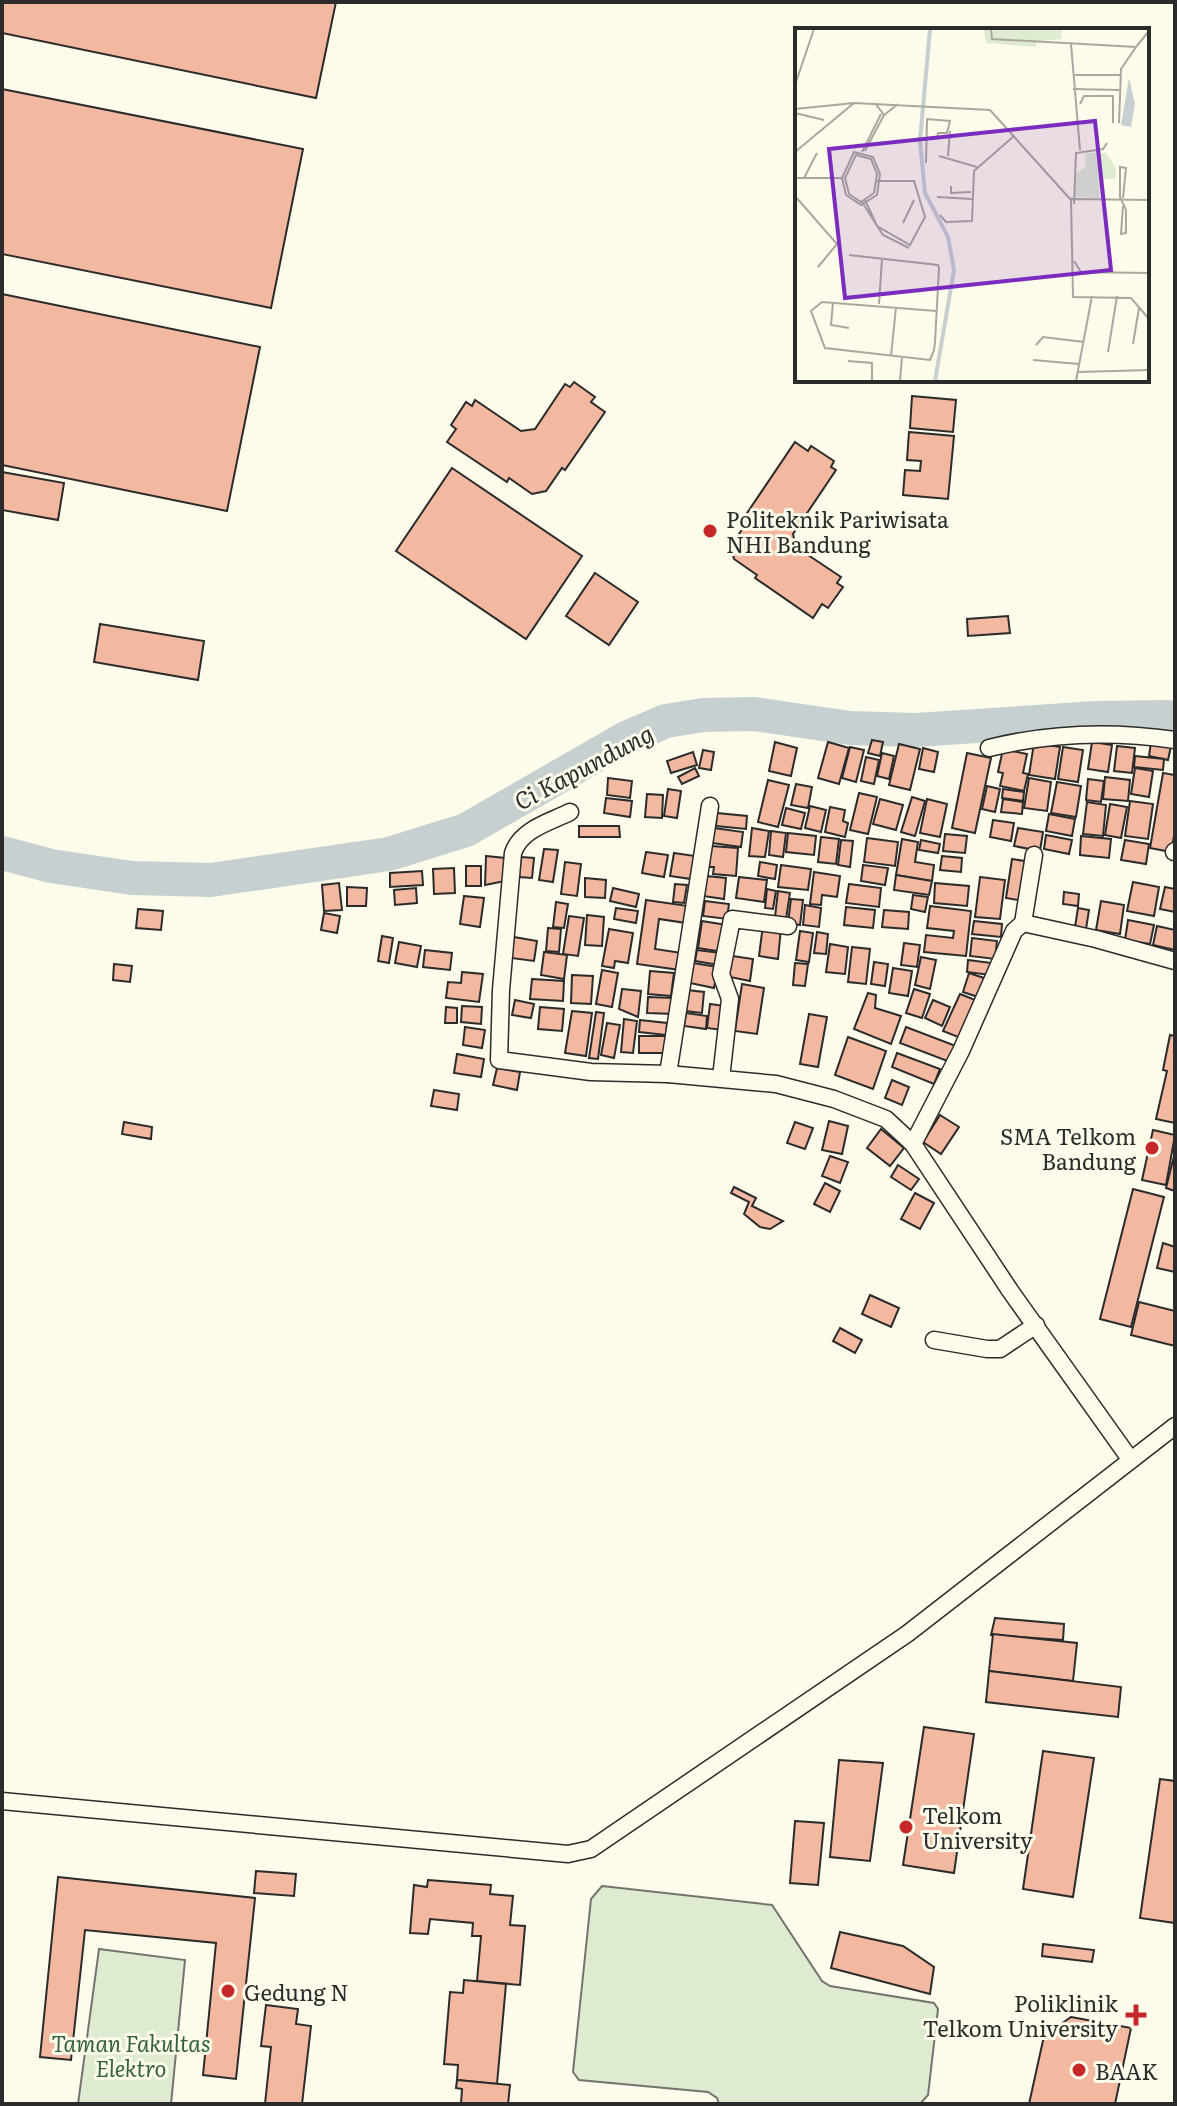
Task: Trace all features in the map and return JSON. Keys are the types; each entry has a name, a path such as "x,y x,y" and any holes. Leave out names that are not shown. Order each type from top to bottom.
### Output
{"street":[{"path":"989,748 1108,734 1175,740"},
{"path":"668,1074 710,806"},
{"path":"570,812 526,833 515,845 501,990 499,1060 591,1072 668,1074 776,1084 834,1099 886,1119 913,1144 1011,1292 1130,1459"},
{"path":"913,1144 961,1051 1014,931 1023,923 1034,855"},
{"path":"721,1078 730,999 721,974 732,919 788,926"},
{"path":"1023,923 1175,961"},
{"path":"934,1340 1000,1349 1036,1325"},
{"path":"2,1801 434,1843 580,1853 591,1849 907,1634 1175,1426"}],"green space":[{"path":"602,1886 772,1905 822,1981 830,1986 934,2003 938,2009 928,2095 920,2104 719,2104 717,2098 708,2092 579,2080 573,2072 591,1899"},
{"name":"Taman Fakultas Elektro","path":"99,1949 185,1960 171,2104 78,2104"}],"building":[{"path":"2,2 336,2 316,98 2,33"},
{"path":"2,89 303,149 271,308 2,254"},
{"path":"2,294 260,347 227,511 2,465"},
{"path":"574,382 595,397 591,402 605,412 565,470 562,468 546,491 532,494 509,478 507,482 447,442 456,429 451,425 466,402 472,406 475,400 521,431 535,429 565,384 570,387"},
{"path":"912,396 956,400 953,432 910,428"},
{"path":"909,432 954,436 948,499 903,495 905,470 920,471 921,461 907,460"},
{"path":"795,442 808,451 811,446 834,461 831,467 836,470 793,534 796,547 841,577 837,583 843,587 828,608 822,604 813,618 755,578 757,575 734,559 731,546 747,522 743,519"},
{"path":"452,468 582,556 526,639 396,551"},
{"path":"2,472 64,483 58,520 2,510"},
{"path":"595,573 638,602 609,645 566,616"},
{"path":"1008,616 1010,633 968,636 967,619"},
{"path":"100,624 204,641 198,680 94,662"},
{"path":"872,740 883,742 880,756 868,753"},
{"path":"775,742 797,748 791,776 769,771"},
{"path":"828,742 849,748 839,784 818,778"},
{"path":"1092,742 1112,745 1108,772 1088,769"},
{"path":"1151,742 1171,746 1168,760 1149,756"},
{"path":"1034,743 1060,747 1055,779 1029,775"},
{"path":"899,744 920,749 910,790 889,785"},
{"path":"1117,746 1135,748 1132,773 1114,771"},
{"path":"850,747 864,750 856,782 842,778"},
{"path":"1063,747 1083,750 1078,782 1058,779"},
{"path":"923,748 938,752 934,772 919,769"},
{"path":"1003,749 1027,754 1023,773 1028,774 1024,791 1000,786 1003,773 998,772"},
{"path":"703,750 714,752 711,770 699,768"},
{"path":"693,752 697,765 671,773 667,761"},
{"path":"882,753 894,756 889,779 877,776"},
{"path":"967,753 991,758 975,833 952,828"},
{"path":"1135,756 1164,759 1163,770 1134,767"},
{"path":"866,757 879,760 874,784 861,781"},
{"path":"695,768 699,776 682,784 678,777"},
{"path":"1135,768 1153,771 1149,797 1131,794"},
{"path":"1163,773 1175,775 1175,831 1171,852 1150,848"},
{"path":"1105,777 1130,780 1128,801 1103,799"},
{"path":"608,778 632,781 630,798 607,795"},
{"path":"1029,778 1051,782 1047,811 1024,808"},
{"path":"1088,779 1104,781 1101,802 1086,800"},
{"path":"768,780 789,785 778,827 758,822"},
{"path":"1057,782 1081,786 1076,817 1051,813"},
{"path":"796,784 812,787 808,808 791,805"},
{"path":"987,786 1000,789 995,812 982,809"},
{"path":"668,789 681,791 677,818 664,816"},
{"path":"1003,789 1024,792 1023,801 1002,798"},
{"path":"859,793 877,797 868,834 850,830"},
{"path":"647,794 663,795 662,818 645,817"},
{"path":"912,797 925,801 915,836 901,832"},
{"path":"606,798 632,801 630,817 604,813"},
{"path":"880,799 903,805 896,830 873,824"},
{"path":"927,799 947,804 940,837 920,833"},
{"path":"1003,799 1023,802 1022,814 1001,812"},
{"path":"1130,801 1153,804 1148,839 1125,836"},
{"path":"1087,802 1106,805 1103,836 1083,834"},
{"path":"1110,804 1127,807 1121,838 1105,835"},
{"path":"810,806 826,810 821,832 805,828"},
{"path":"830,807 845,810 843,821 848,823 845,837 825,832"},
{"path":"786,808 805,813 801,829 782,825"},
{"path":"717,813 747,816 746,829 716,826"},
{"path":"1049,814 1075,819 1072,836 1046,831"},
{"path":"993,820 1014,823 1011,841 990,837"},
{"path":"579,826 619,826 620,837 579,837"},
{"path":"714,828 743,832 741,847 712,843"},
{"path":"752,828 769,831 765,857 749,856"},
{"path":"1018,828 1043,832 1040,851 1014,846"},
{"path":"771,831 786,833 783,857 769,855"},
{"path":"788,833 816,836 814,855 786,852"},
{"path":"945,834 967,836 965,853 943,851"},
{"path":"1046,835 1072,840 1069,854 1044,849"},
{"path":"1081,836 1111,839 1109,858 1080,855"},
{"path":"821,837 839,839 836,864 818,862"},
{"path":"867,838 898,842 895,866 864,862"},
{"path":"902,839 918,842 915,862 934,865 932,881 896,875"},
{"path":"841,840 853,841 850,867 838,865"},
{"path":"921,840 940,844 938,853 919,850"},
{"path":"1125,840 1149,844 1146,864 1121,860"},
{"path":"711,846 738,848 736,876 713,874 714,867 709,867"},
{"path":"544,849 558,850 553,882 539,880"},
{"path":"646,852 668,855 664,877 642,873"},
{"path":"674,853 695,856 691,879 670,876"},
{"path":"486,856 505,858 505,881 485,885"},
{"path":"942,856 962,858 961,872 940,870"},
{"path":"521,857 534,858 532,878 519,877"},
{"path":"1012,859 1031,862 1025,901 1006,898"},
{"path":"565,862 581,864 577,896 561,894"},
{"path":"760,862 777,865 775,879 758,876"},
{"path":"781,865 811,869 808,890 778,887"},
{"path":"863,865 888,868 885,885 861,881"},
{"path":"466,866 481,866 481,886 466,886"},
{"path":"454,868 455,893 434,894 433,869"},
{"path":"422,871 423,885 390,887 390,873"},
{"path":"814,872 840,876 837,897 822,895 821,905 810,904"},
{"path":"896,875 932,881 929,895 894,890"},
{"path":"706,876 726,878 724,899 703,896"},
{"path":"739,877 767,880 764,902 736,898"},
{"path":"980,877 1005,880 1000,919 975,917"},
{"path":"585,878 606,880 605,898 585,897"},
{"path":"1133,882 1159,887 1154,916 1127,911"},
{"path":"339,883 342,910 324,911 322,885"},
{"path":"935,883 969,886 967,906 934,903"},
{"path":"675,884 687,885 684,903 673,902"},
{"path":"849,884 881,888 879,907 846,903"},
{"path":"347,887 367,888 366,906 347,906"},
{"path":"1165,887 1175,889 1175,912 1160,909"},
{"path":"416,888 417,903 395,905 394,890"},
{"path":"613,888 639,894 636,907 610,901"},
{"path":"767,889 776,891 773,909 765,908"},
{"path":"778,891 790,893 786,919 775,917"},
{"path":"1064,892 1079,894 1078,906 1063,904"},
{"path":"913,895 928,897 925,912 911,909"},
{"path":"464,896 484,898 480,927 460,924"},
{"path":"791,899 803,900 800,925 788,923"},
{"path":"646,900 688,906 686,923 659,919 655,949 682,953 680,970 637,964"},
{"path":"705,901 729,904 727,919 703,916"},
{"path":"1101,901 1124,905 1120,934 1096,930"},
{"path":"556,902 568,904 564,928 553,927"},
{"path":"805,905 821,908 819,927 803,925"},
{"path":"930,906 971,911 966,956 924,952 926,935 953,938 954,931 927,928"},
{"path":"846,907 875,910 873,928 844,925"},
{"path":"616,908 638,911 636,923 614,919"},
{"path":"1078,908 1089,910 1086,929 1075,927"},
{"path":"138,909 163,911 161,930 136,928"},
{"path":"884,910 909,912 908,929 882,927"},
{"path":"324,913 340,916 337,933 321,930"},
{"path":"587,915 604,917 602,946 585,945"},
{"path":"569,916 584,918 578,956 563,954"},
{"path":"1128,920 1154,925 1150,944 1125,940"},
{"path":"702,921 727,925 723,952 698,948"},
{"path":"974,921 1002,924 1001,937 972,934"},
{"path":"763,925 781,928 778,959 759,956"},
{"path":"1157,926 1175,930 1175,950 1153,945"},
{"path":"548,928 561,929 559,952 546,951"},
{"path":"609,929 633,933 628,963 615,961 614,968 602,966"},
{"path":"800,931 813,933 809,962 796,960"},
{"path":"817,932 828,934 826,954 814,953"},
{"path":"382,936 393,938 389,963 378,961"},
{"path":"514,937 537,941 534,961 511,958"},
{"path":"972,938 997,941 995,959 970,956"},
{"path":"399,942 421,946 417,967 395,963"},
{"path":"904,943 920,945 917,967 901,965"},
{"path":"830,944 848,947 845,974 826,972"},
{"path":"852,947 870,949 866,984 848,982"},
{"path":"425,950 452,953 450,970 423,967"},
{"path":"697,950 721,953 719,965 695,961"},
{"path":"544,952 567,955 564,979 541,975"},
{"path":"726,955 753,959 750,981 725,976"},
{"path":"921,957 936,960 930,989 915,985"},
{"path":"968,960 992,963 990,975 967,972"},
{"path":"874,962 888,964 885,986 871,984"},
{"path":"693,963 718,967 714,988 690,983"},
{"path":"795,963 808,964 805,986 793,985"},
{"path":"114,964 132,966 130,982 113,980"},
{"path":"893,968 912,971 908,996 889,993"},
{"path":"602,970 618,973 612,1007 596,1004"},
{"path":"650,971 674,973 671,996 648,994"},
{"path":"462,972 483,974 479,1002 446,998 448,982 461,983"},
{"path":"969,973 984,978 978,997 963,992"},
{"path":"572,975 593,976 591,1004 571,1003"},
{"path":"532,979 564,981 563,1001 530,999"},
{"path":"742,984 764,988 757,1034 735,1031"},
{"path":"622,989 641,991 638,1017 619,1009"},
{"path":"914,989 930,994 922,1018 906,1013"},
{"path":"687,990 704,992 702,1013 685,1011"},
{"path":"868,993 876,995 875,1008 901,1016 891,1044 854,1029"},
{"path":"960,994 978,1001 963,1039 943,1031"},
{"path":"648,997 675,998 675,1014 647,1013"},
{"path":"515,1000 534,1004 531,1018 512,1015"},
{"path":"933,1000 950,1007 942,1026 925,1018"},
{"path":"710,1004 725,1006 722,1030 707,1028"},
{"path":"462,1006 482,1007 481,1024 461,1022"},
{"path":"446,1007 457,1008 457,1023 445,1023"},
{"path":"540,1007 564,1009 562,1031 538,1029"},
{"path":"572,1011 592,1013 586,1056 565,1053"},
{"path":"596,1012 604,1013 598,1059 589,1058"},
{"path":"686,1013 707,1016 706,1029 684,1026"},
{"path":"809,1014 827,1017 818,1067 800,1064"},
{"path":"624,1019 637,1021 633,1053 621,1052"},
{"path":"640,1020 667,1023 666,1035 639,1032"},
{"path":"607,1023 620,1025 614,1058 601,1055"},
{"path":"465,1027 485,1030 482,1048 463,1045"},
{"path":"906,1027 956,1046 950,1062 900,1043"},
{"path":"1170,1035 1175,1036 1175,1123 1156,1119 1167,1071 1163,1070"},
{"path":"639,1036 667,1036 667,1053 639,1053"},
{"path":"848,1037 886,1051 873,1089 835,1075"},
{"path":"897,1053 940,1069 934,1084 892,1067"},
{"path":"457,1054 484,1059 481,1077 454,1073"},
{"path":"497,1068 520,1072 517,1090 493,1085"},
{"path":"892,1080 909,1087 902,1105 885,1098"},
{"path":"434,1090 459,1094 457,1110 431,1106"},
{"path":"940,1115 959,1127 941,1154 923,1142"},
{"path":"829,1121 848,1126 842,1154 822,1150"},
{"path":"124,1122 152,1127 151,1139 122,1134"},
{"path":"795,1122 813,1128 805,1149 787,1143"},
{"path":"881,1129 904,1148 890,1166 867,1148"},
{"path":"1153,1130 1175,1135 1166,1185 1142,1180"},
{"path":"1175,1152 1175,1191 1166,1188"},
{"path":"830,1156 848,1162 840,1183 822,1176"},
{"path":"898,1165 919,1179 911,1190 891,1177"},
{"path":"825,1183 840,1191 830,1212 814,1204"},
{"path":"734,1187 756,1198 752,1206 783,1221 770,1229 760,1227 744,1214 749,1202 731,1193"},
{"path":"1133,1189 1164,1197 1131,1327 1100,1319"},
{"path":"915,1193 934,1203 920,1229 901,1219"},
{"path":"1163,1243 1175,1247 1175,1272 1157,1268"},
{"path":"870,1295 899,1308 891,1327 862,1314"},
{"path":"1139,1302 1175,1311 1175,1346 1131,1335"},
{"path":"840,1328 862,1340 855,1353 833,1341"},
{"path":"995,1618 1064,1624 1063,1640 991,1635"},
{"path":"993,1634 1077,1643 1073,1681 989,1671"},
{"path":"989,1671 1121,1687 1118,1717 986,1702"},
{"path":"924,1727 974,1734 954,1873 903,1865"},
{"path":"1043,1751 1094,1758 1073,1897 1023,1889"},
{"path":"839,1760 883,1763 870,1861 830,1857"},
{"path":"1160,1779 1175,1781 1175,1923 1140,1918"},
{"path":"795,1821 824,1823 818,1885 790,1883"},
{"path":"256,1871 296,1874 294,1896 254,1893"},
{"name":"Gedung N","path":"58,1877 255,1898 236,2079 203,2075 216,1943 85,1930 71,2060 40,2057"},
{"path":"428,1880 491,1885 490,1894 513,1896 510,1925 525,1926 520,1985 477,1981 481,1936 472,1936 473,1923 430,1919 428,1934 410,1933 414,1885 427,1887"},
{"path":"840,1932 903,1946 934,1967 930,1994 831,1968"},
{"path":"1043,1944 1094,1950 1092,1962 1042,1956"},
{"path":"464,1980 506,1984 497,2084 457,2080 458,2065 444,2064 450,1992 463,1993"},
{"path":"266,2005 298,2009 296,2024 311,2026 302,2104 265,2104 271,2047 261,2046"},
{"name":"BAAK","path":"1071,2017 1131,2028 1115,2104 1029,2104 1044,2036"},
{"path":"457,2080 510,2085 508,2104 461,2104 462,2089 456,2088"}],"waterway":[{"name":"Ci Kapundung","path":"2,853 51,866 132,878 211,880 389,854 466,830 626,738 666,721 703,715 754,714 850,728 916,730 1096,718 1175,718"}],"place":[{"name":"Politeknik Pariwisata NHI Bandung","path":"710,531"},
{"name":"SMA Telkom Bandung","path":"1152,1148"},
{"name":"Telkom University","path":"906,1827"},
{"name":"Gedung N","path":"228,1991"},
{"name":"Poliklinik Telkom University","path":"1136,2015"},
{"name":"BAAK","path":"1079,2070"}]}
